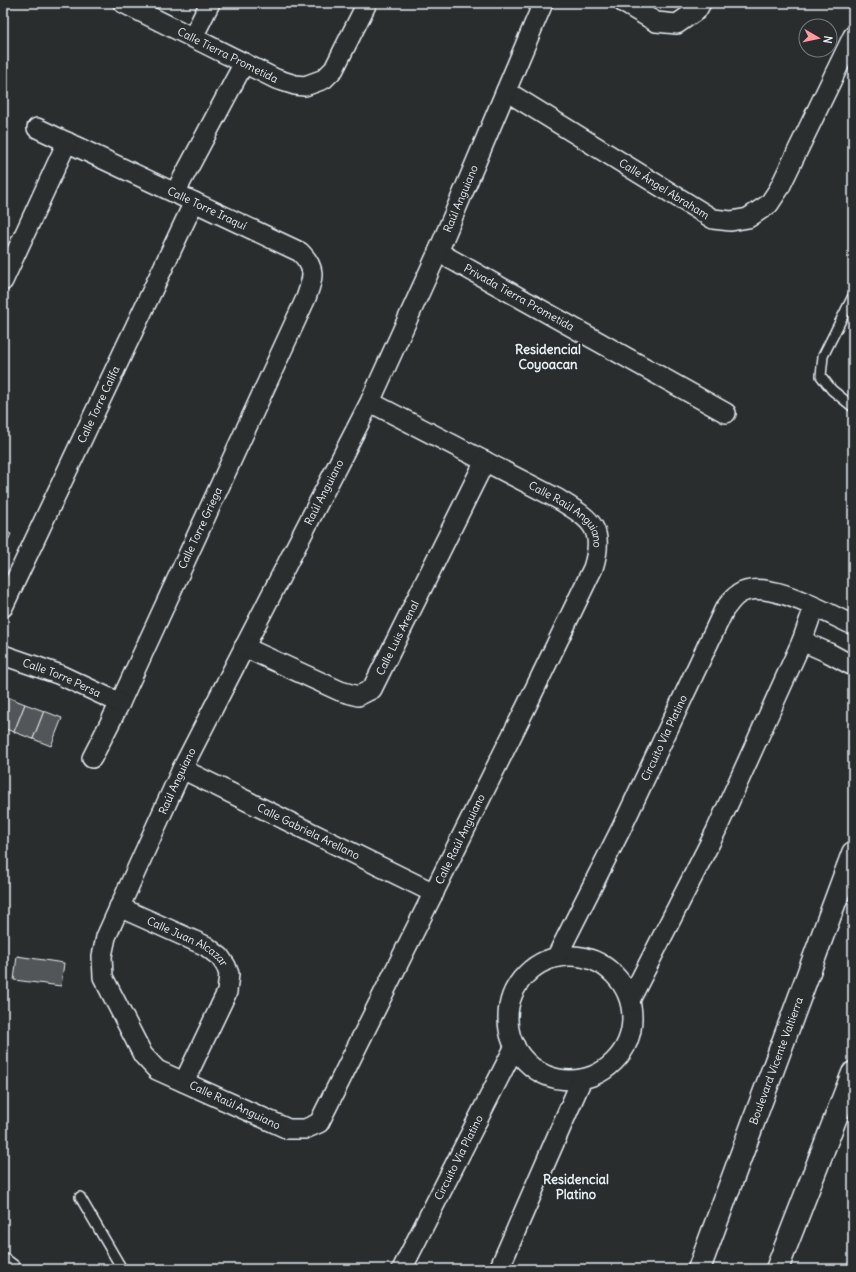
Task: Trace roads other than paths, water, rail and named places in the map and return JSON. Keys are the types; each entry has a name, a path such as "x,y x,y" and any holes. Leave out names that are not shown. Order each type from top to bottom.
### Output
{"main road":[{"name":"Boulevard Vicente Valtierra","path":"699,1269 853,853"},
{"path":"777,1269 853,1073"}],"street":[{"name":"Calle Tierra Prometida","path":"123,3 276,79 295,85 305,86 324,79 334,69 367,3"},
{"path":"193,38 210,3"},
{"name":"Raúl Anguiano","path":"103,977 102,956 106,937 119,907 182,769 370,402 438,252 543,3"},
{"path":"624,3 656,22 677,24 697,10 701,3"},
{"name":"Calle Ángel Abraham","path":"506,91 713,219 731,221 748,218 769,204 779,188 853,36"},
{"path":"175,193 244,63"},
{"name":"Calle Torre Iraquí","path":"37,128 300,252 308,260 312,270 313,279 306,298"},
{"path":"3,281 67,142"},
{"name":"Calle Torre Calífa","path":"3,607 194,202"},
{"name":"Privada Tierra Prometida","path":"438,252 726,413"},
{"name":"Calle Torre Griega","path":"92,758 120,703 306,298"},
{"name":"Calle Raúl Anguiano","path":"103,977 143,1055 157,1070 288,1130 305,1130 319,1123 531,698 593,568 597,555 597,537 594,528 581,513 558,499 370,402"},
{"name":"Calle Luis Arenal","path":"244,647 340,691 358,696 372,689 485,461"},
{"name":"Circuito Vía Platino","path":"557,956 622,827 724,610 738,594 754,589 790,596 853,625"},
{"path":"630,1000 716,832 802,641 814,607"},
{"path":"802,641 830,653 853,666"},
{"name":"Calle Torre Persa","path":"3,655 58,674 120,703"},
{"name":"Calle Gabriela Arellano","path":"182,769 434,894"},
{"name":"Calle Juan Alcazar","path":"119,907 206,946 220,957 226,966 228,974 227,992 184,1082"},
{"path":"557,956 576,956 594,960 610,969 622,983 630,1000 633,1018 630,1035 624,1051 613,1064 599,1074 582,1079 566,1080 550,1077 536,1070 524,1060 515,1046 509,1028 509,1009 514,991 525,975 540,963 557,956"},
{"name":"Circuito Vía Platino","path":"402,1269 515,1046"},
{"path":"499,1269 582,1079"},
{"path":"3,1263 11,1269"}],"lane":[{"path":"853,296 823,356 821,376 832,390 853,407"},
{"path":"80,1197 122,1269"}],"district":[{"name":"Residencial Coyoacan","path":"548,356"},
{"name":"Residencial Platino","path":"576,1186"}]}
